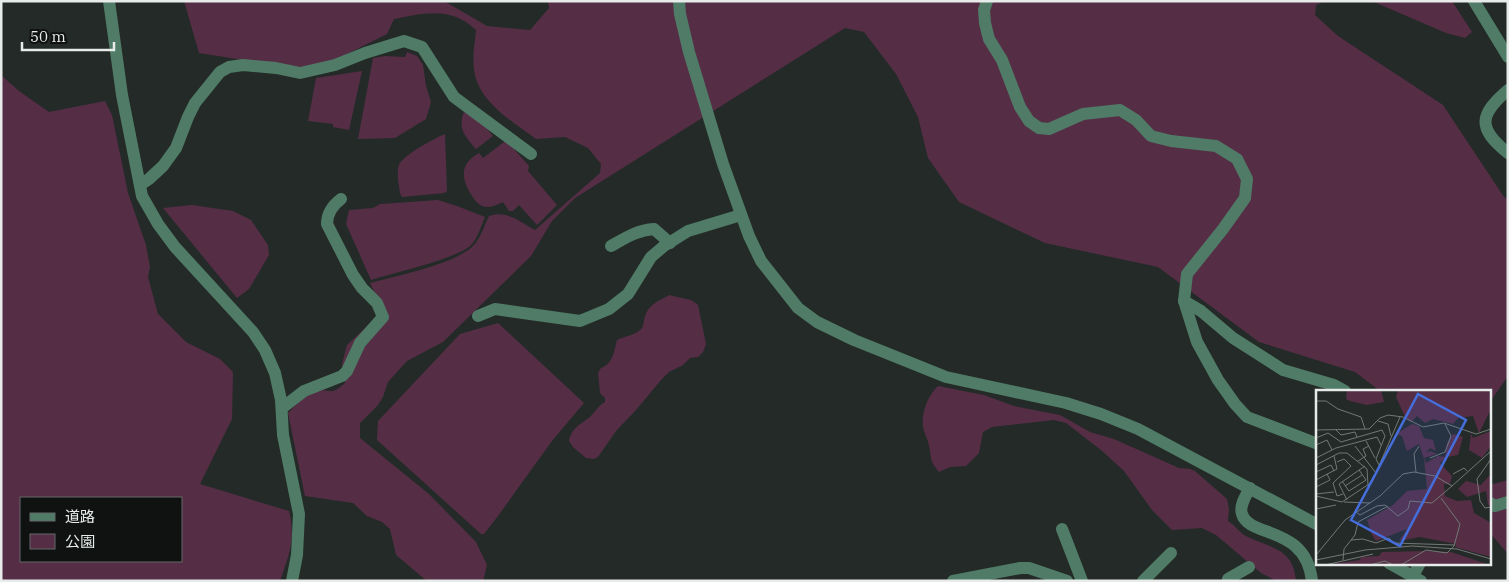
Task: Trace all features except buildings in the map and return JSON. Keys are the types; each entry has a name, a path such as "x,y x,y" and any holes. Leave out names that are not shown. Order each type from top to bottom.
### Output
{"street":[{"path":"109,1 122,95 142,196 174,247 253,332 265,350 275,373 282,408 282,435 299,514 297,555 292,581"},
{"path":"679,1 680,14 689,52 723,164 741,215 761,261 798,308 817,322 854,340 946,377 1066,403 1101,414 1138,429 1316,524"},
{"path":"987,1 984,10 989,39 1002,60 1020,107 1029,121 1038,128 1050,129 1083,114 1120,110 1136,120 1151,136 1171,141 1216,146 1237,159 1247,179 1245,198 1187,274 1184,300 1197,342 1218,380 1235,404 1247,416 1316,443"},
{"path":"1474,1 1508,57"},
{"path":"140,185 163,166 176,148 195,104 220,72 229,67 243,65 276,68 300,73 335,65 404,41 422,47 454,97 531,154"},
{"path":"1508,90 1487,111 1485,121 1488,133 1508,153"},
{"path":"282,408 304,392 342,376 347,371 360,344 384,317 377,303 362,288 353,275 327,224 327,216 341,199"},
{"path":"478,316 495,309 527,312 580,321 609,309 628,294 651,257 688,231 741,215"},
{"path":"611,246 636,232 645,230 654,230 670,243"},
{"path":"1184,300 1200,310 1233,338 1283,370 1334,385 1343,390"},
{"path":"1250,488 1242,505 1242,514 1247,522 1288,540 1300,550 1308,563 1312,581"},
{"path":"1492,504 1495,506 1508,502"},
{"path":"1062,529 1082,581"},
{"path":"1143,581 1171,553"},
{"path":"1391,564 1417,578 1420,564"},
{"path":"1227,580 1249,567"},
{"path":"953,581 1020,568 1029,568 1067,581"}],"green space":[{"path":"184,1 444,1 487,26 530,30 549,8 548,1 1325,1 1316,5 1315,15 1338,36 1443,105 1504,197 1508,199 1508,376 1492,399 1492,390 1379,390 1355,372 1259,342 1158,267 1045,243 959,202 928,158 918,117 896,74 864,32 845,28 575,198 552,221 531,256 443,342 407,361 388,382 378,405 360,423 360,438 429,494 476,542 487,565 483,581 427,581 396,555 390,529 382,522 367,516 353,503 305,496 288,413 308,395 321,390 333,391 345,383 342,364 347,345 383,311 370,283 428,268 458,256 470,249 477,241 489,216 507,215 535,230 600,173 601,164 588,148 565,137 536,139 498,110 482,91 477,80 473,59 476,30 467,22 447,14 437,13 394,19 387,34 331,62 294,68 199,53"},
{"path":"1367,1 1452,1 1472,32 1465,38 1446,33 1374,2"},
{"path":"407,52 417,56 423,65 426,86 431,102 426,119 395,138 358,139 373,58 385,56 405,57"},
{"path":"362,71 349,130 333,127 333,124 308,121 316,78"},
{"path":"1,75 19,91 49,112 105,101 112,115 128,193 146,245 150,267 148,277 158,314 186,342 220,359 233,372 232,419 200,484 289,511 292,539 289,555 280,581 1,581"},
{"path":"464,112 480,120 493,136 476,149 466,137 462,128"},
{"path":"445,134 447,191 444,193 402,197 398,175 399,165 406,156"},
{"path":"507,141 529,166 528,171 557,205 537,225 519,205 513,211 509,211 503,202 485,207 477,202 468,190 464,172 468,162 479,153 483,158"},
{"path":"438,200 485,217 471,245 464,250 424,265 371,280 346,224 349,210 373,208 380,204"},
{"path":"192,205 233,211 251,220 268,245 269,255 249,289 237,298 163,208"},
{"path":"669,295 691,300 698,305 706,344 703,352 698,357 690,358 683,365 669,372 616,431 598,457 594,459 586,458 569,441 574,430 605,402 605,398 600,393 598,373 611,360 617,340 640,330 649,308"},
{"path":"498,323 584,403 552,441 484,534 481,534 377,440 378,421 460,334"},
{"path":"938,386 984,395 1014,406 1060,415 1090,432 1114,439 1179,468 1195,471 1227,499 1229,509 1228,521 1246,536 1285,555 1294,570 1296,581 1276,581 1261,573 1216,535 1202,528 1172,530 1152,510 1124,471 1101,450 1066,423 1054,420 992,427 983,432 979,453 966,466 950,467 939,472 931,459 923,422 926,405 931,394"},
{"path":"1508,480 1508,554 1492,535 1493,484"}]}
